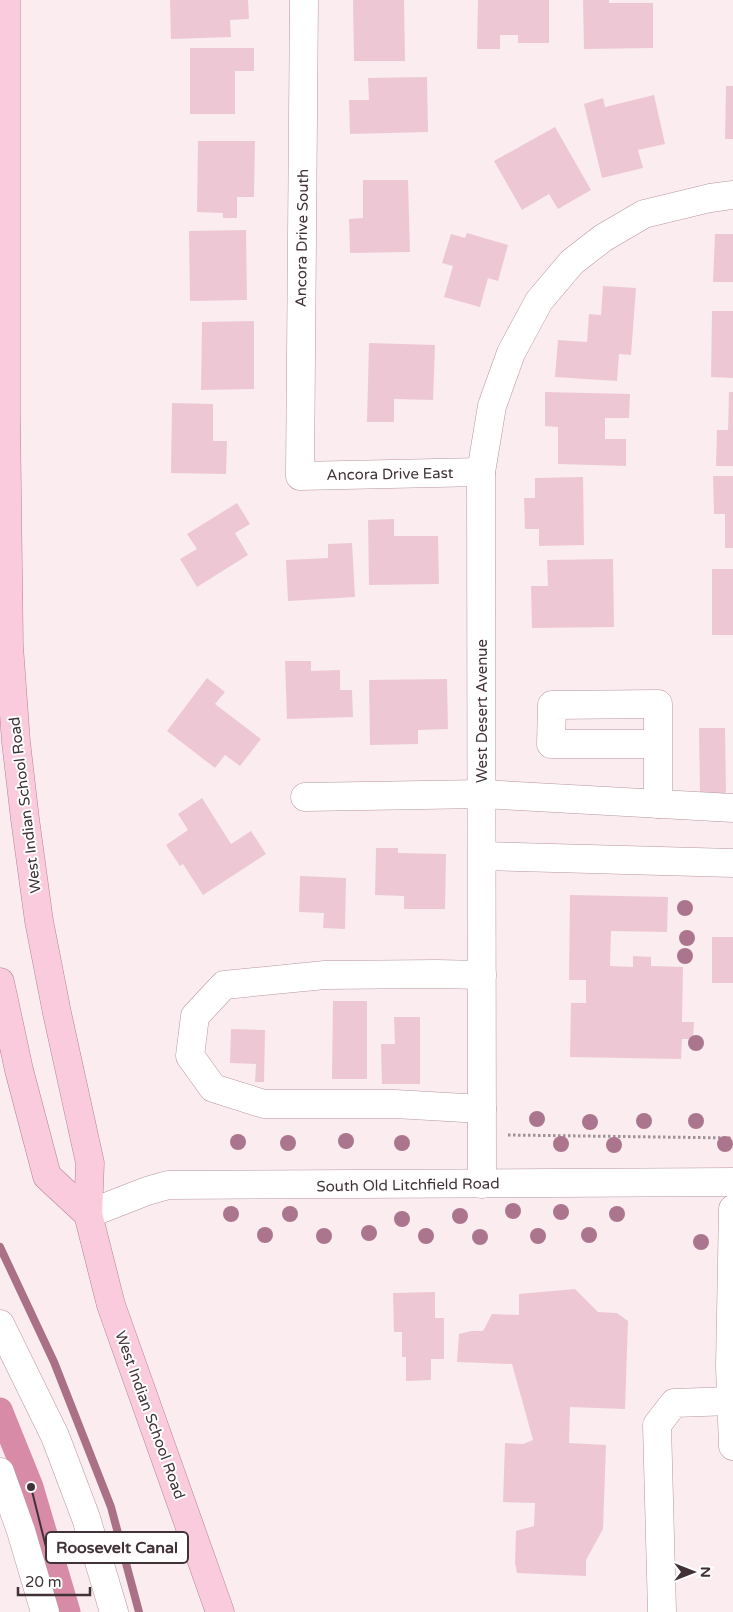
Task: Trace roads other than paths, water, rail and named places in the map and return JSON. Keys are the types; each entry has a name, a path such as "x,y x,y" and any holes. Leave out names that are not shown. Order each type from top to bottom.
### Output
{"main road":[{"name":"West Indian School Road","path":"6,0 3,132 9,646 7,713 16,742 39,921 90,1163 88,1214 111,1305 220,1612"},
{"path":"0,982 19,1070 47,1176 88,1214"}],"street":[{"name":"Ancora Drive South","path":"300,476 304,0"},
{"name":"West Desert Avenue","path":"482,1184 481,472 492,406 511,353 539,301 572,262 603,238 644,214 710,198 733,195"},
{"name":"Ancora Drive East","path":"300,476 481,472"},
{"path":"658,744 551,744 552,706 658,704 658,744 658,804"},
{"path":"306,797 482,794 733,808"},
{"path":"482,856 733,863"},
{"path":"482,975 325,975 224,985 195,1016 190,1056 213,1088 264,1104 395,1104 482,1122"},
{"name":"South Old Litchfield Road","path":"88,1214 147,1191 168,1186 733,1182"},
{"path":"733,1209 730,1366 733,1446"},
{"path":"0,1324 55,1436 86,1518 114,1612"},
{"path":"662,1612 657,1425 674,1403 731,1401"},
{"path":"0,1472 21,1531 45,1612"}],"waterway":[{"path":"0,1247 54,1362 111,1507 139,1612"},
{"path":"0,1410 31,1487 68,1612"}],"place":[{"name":"Roosevelt Canal","path":"31,1487"}]}
